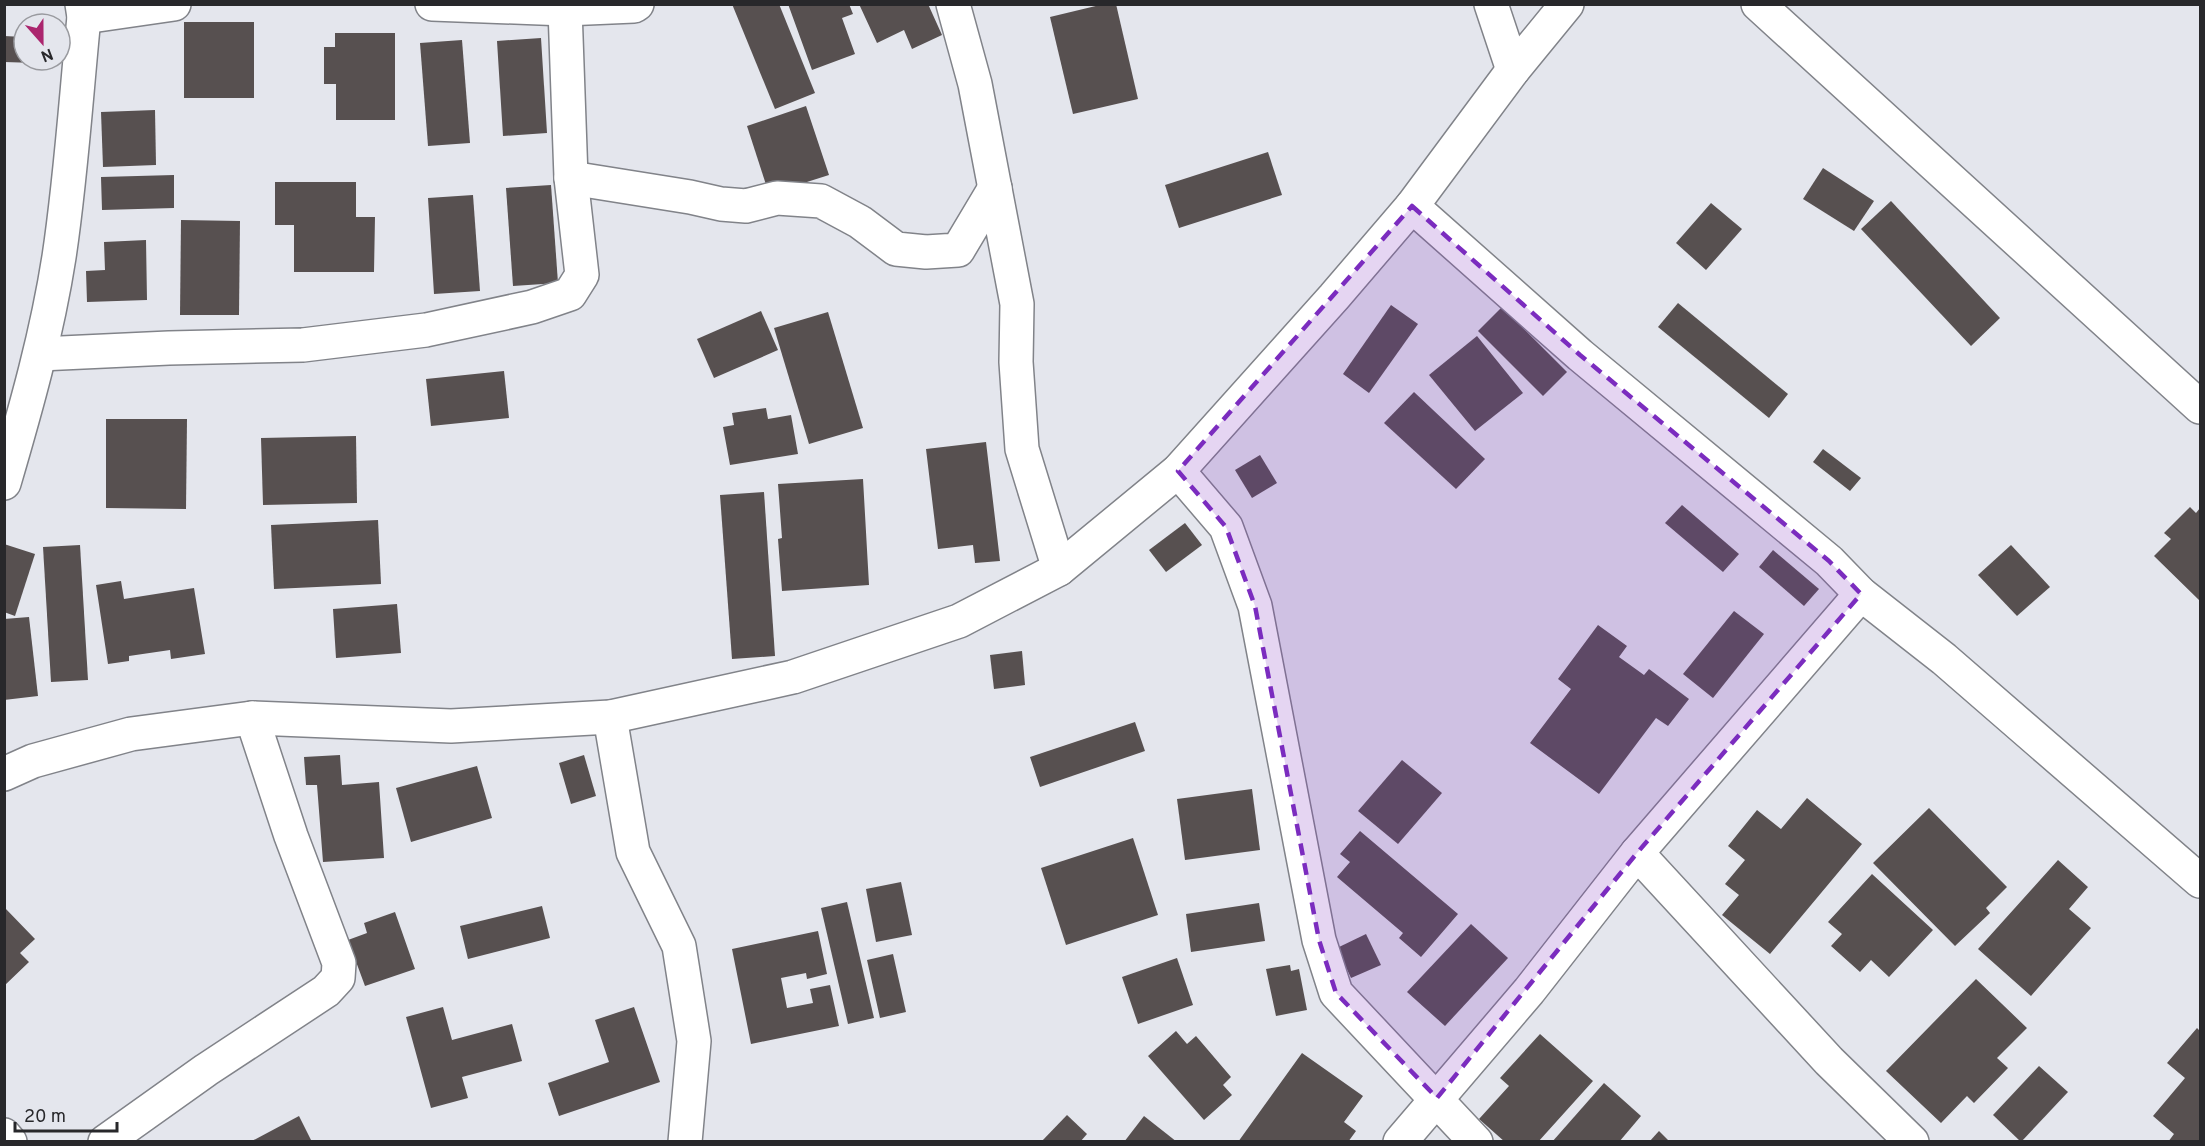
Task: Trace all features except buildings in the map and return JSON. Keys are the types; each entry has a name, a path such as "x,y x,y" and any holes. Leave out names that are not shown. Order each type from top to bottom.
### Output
{"street":[{"path":"4,483 40,354 59,257 83,11 174,4"},
{"path":"432,4 565,9 637,4"},
{"path":"953,4 975,84 1017,304 1016,362 1022,449 1059,569"},
{"path":"1491,4 1514,70"},
{"path":"4,774 33,762 131,734 252,718 451,726 610,717 794,678 959,621 1059,569 1178,471 1412,206 1514,70 1567,4"},
{"path":"1758,4 2200,407"},
{"path":"40,354 303,345 426,330 532,307 570,294 582,275 571,178 565,9"},
{"path":"571,178 721,204 746,206 777,198 821,201 860,222 897,249 926,252 958,250 995,188"},
{"path":"1412,206 1580,355 1829,561 1861,594 1944,659 2200,881"},
{"path":"1178,471 1226,527 1255,606 1319,940 1336,993 1476,1142"},
{"path":"1400,1142 1529,991 1637,853 1861,594"},
{"path":"610,717 633,852 679,946 694,1041 685,1142"},
{"path":"105,1142 206,1070 326,991 338,978 339,963 291,836 252,718"},
{"path":"1637,853 1829,1062 1912,1142"},
{"path":"4,1136 10,1142"}],"highlighted area":[{"path":"1412,206 1580,355 1829,561 1861,594 1637,853 1437,1098 1336,993 1319,940 1255,606 1226,527 1178,471"}]}
